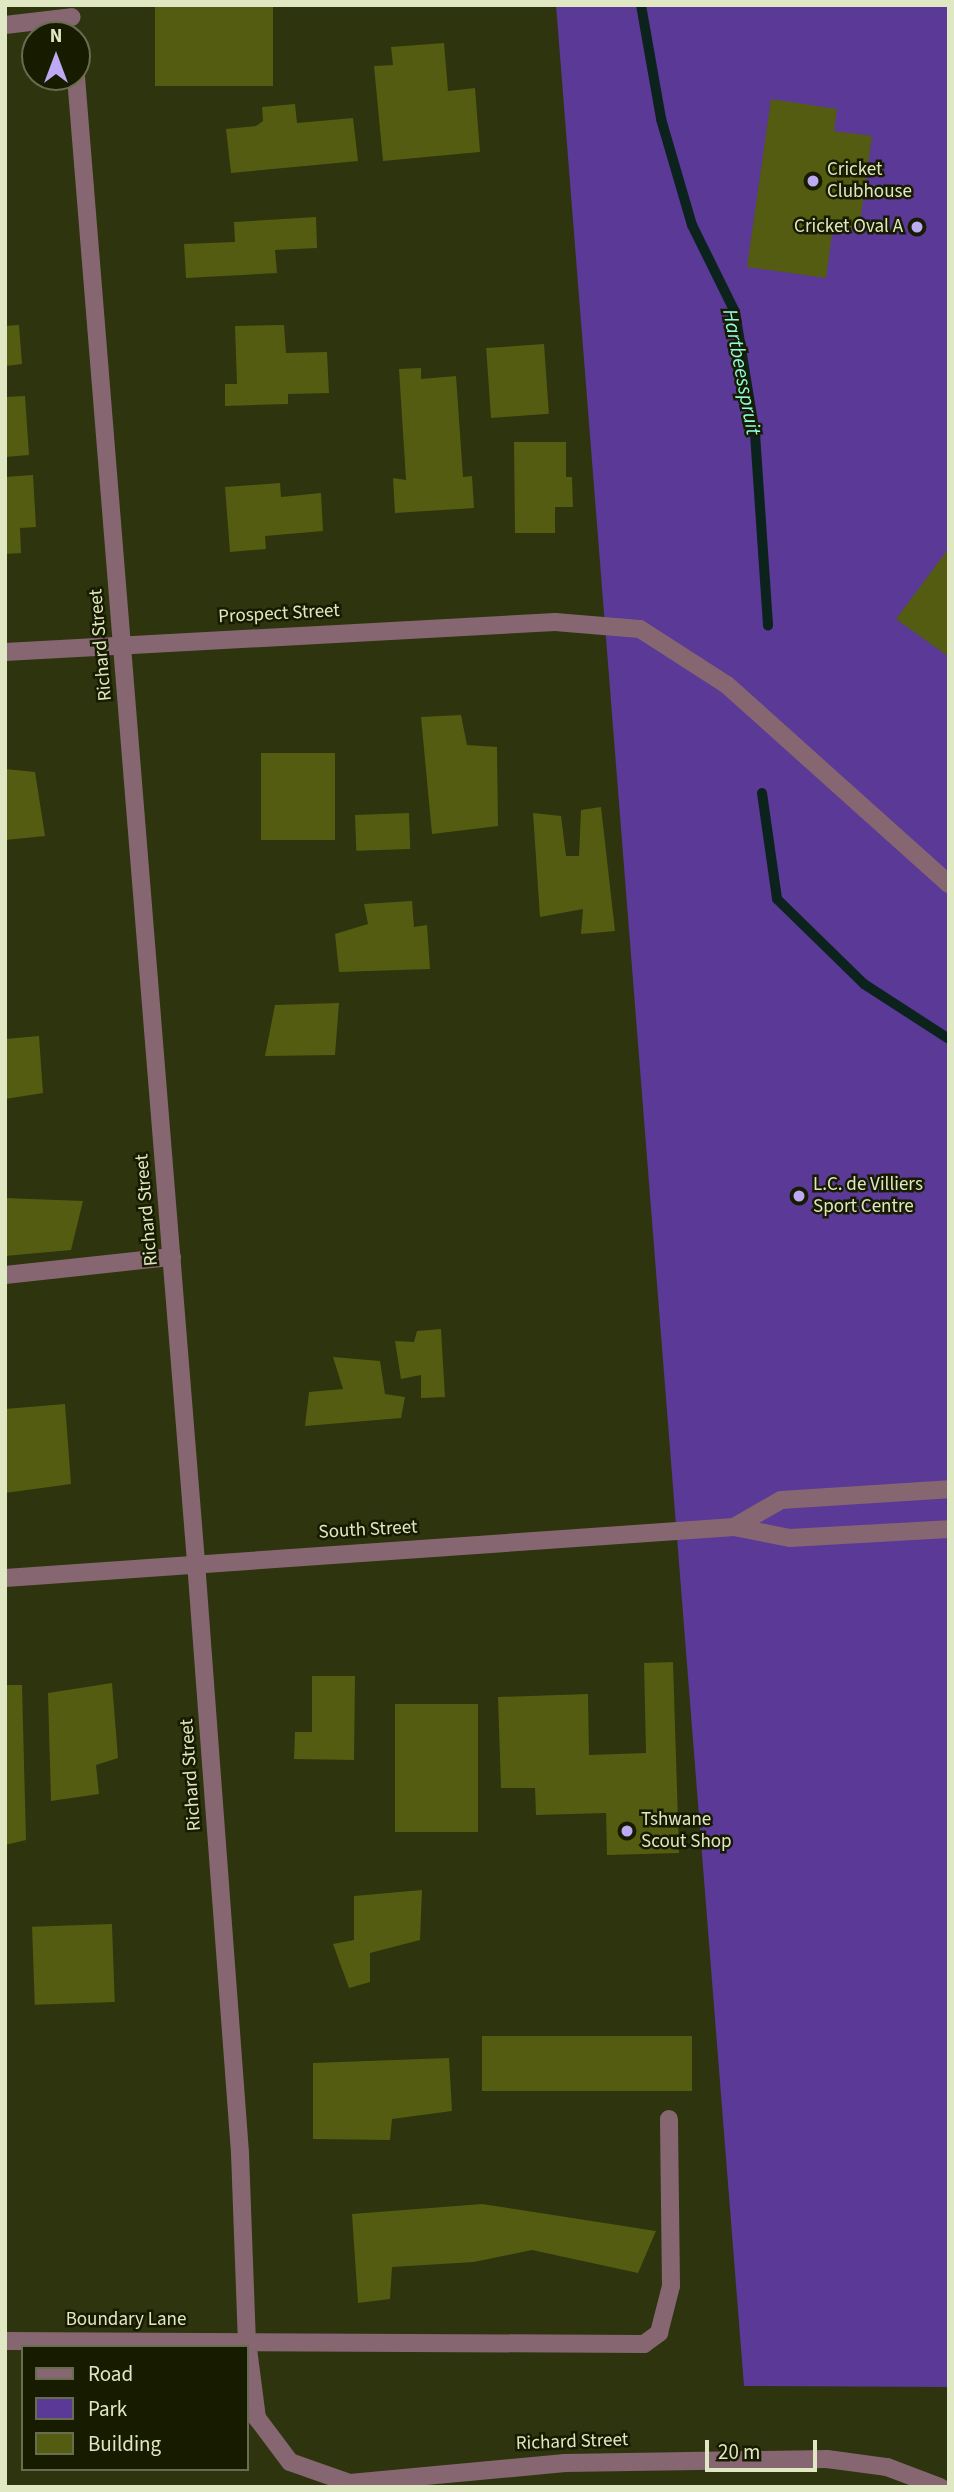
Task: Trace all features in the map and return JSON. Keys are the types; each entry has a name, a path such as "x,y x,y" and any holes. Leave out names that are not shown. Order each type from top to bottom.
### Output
{"street":[{"path":"5,25 71,11"},
{"name":"Richard Street","path":"77,91 196,1562 240,2153 247,2345"},
{"name":"Prospect Street","path":"5,652 122,643 555,622 615,624 664,641 727,685 949,884"},
{"path":"5,1275 172,1257"},
{"name":"South Street","path":"734,1527 781,1500 949,1489"},
{"name":"South Street","path":"5,1578 196,1562 734,1527 790,1538 949,1529"},
{"name":"Boundary Lane","path":"5,2341 247,2341 352,2345 644,2344 659,2333 671,2286 669,2119"},
{"name":"Richard Street","path":"248,2354 251,2391 257,2418 279,2452 312,2473 350,2483 505,2466 827,2459 887,2467 940,2487"}],"green space":[{"name":"L.C. de Villiers Sport Centre","path":"556,5 949,5 949,2387 744,2386"}],"building":[{"path":"155,5 273,5 273,86 155,86"},
{"path":"444,43 448,91 475,88 480,152 383,161 374,66 393,65 391,47"},
{"name":"Cricket Clubhouse","path":"771,99 837,109 834,131 872,136 859,229 833,226 826,278 747,267"},
{"path":"295,104 297,123 353,118 358,161 231,173 226,129 256,126 263,121 262,107"},
{"path":"316,217 317,248 275,250 277,273 186,278 184,244 235,242 234,222"},
{"path":"19,325 22,364 5,366 5,326"},
{"path":"284,325 286,353 327,352 329,393 288,394 288,404 225,406 225,384 237,384 235,326"},
{"path":"544,344 549,414 491,418 486,348"},
{"path":"421,368 421,379 456,376 463,477 472,476 474,508 395,513 393,478 406,480 399,369"},
{"path":"25,396 29,455 5,457 5,397"},
{"path":"514,442 566,442 566,477 572,477 573,507 555,507 555,533 515,533"},
{"path":"33,475 36,527 20,528 21,553 5,554 5,477"},
{"path":"280,483 281,497 321,493 323,531 265,536 266,549 230,552 225,487"},
{"path":"949,548 949,657 896,619"},
{"path":"461,715 467,745 497,747 498,826 432,834 421,717"},
{"path":"261,753 335,753 335,840 261,840"},
{"path":"5,769 35,772 45,836 5,840"},
{"path":"601,807 615,931 581,934 583,909 540,917 533,813 561,816 566,856 579,856 581,810"},
{"path":"409,813 410,849 356,851 355,815"},
{"path":"412,901 414,927 427,925 430,969 339,972 335,934 368,924 364,904"},
{"path":"339,1003 335,1055 265,1056 275,1005"},
{"path":"39,1036 43,1093 5,1099 5,1039"},
{"path":"5,1198 83,1201 71,1250 5,1256"},
{"path":"441,1329 445,1397 421,1398 421,1375 401,1379 395,1341 414,1342 417,1331"},
{"path":"333,1357 380,1361 385,1394 405,1397 401,1418 305,1426 309,1392 343,1389"},
{"path":"65,1404 71,1484 5,1493 5,1409"},
{"path":"673,1662 679,1853 607,1855 606,1813 536,1815 535,1788 501,1788 498,1697 588,1694 589,1755 646,1753 644,1663"},
{"path":"312,1676 355,1676 354,1760 294,1759 295,1732 312,1732"},
{"path":"112,1683 118,1758 96,1765 99,1794 51,1801 48,1693"},
{"path":"5,1685 22,1685 26,1840 5,1845"},
{"path":"395,1704 478,1704 478,1832 395,1832"},
{"path":"422,1890 420,1940 370,1953 370,1982 349,1988 333,1944 354,1940 354,1896"},
{"path":"112,1924 115,2002 35,2005 32,1927"},
{"path":"482,2036 692,2036 692,2091 482,2091"},
{"path":"449,2058 452,2111 392,2119 390,2140 313,2139 313,2063"},
{"path":"482,2204 656,2231 638,2273 532,2250 474,2262 392,2267 390,2299 358,2303 352,2214"}],"waterway":[{"name":"Hartbeesspruit","path":"641,5 661,119 692,225 735,312 755,434 768,626"},
{"path":"762,793 777,899 864,984 949,1039"}],"place":[{"name":"Cricket Clubhouse","path":"813,181"},
{"name":"Cricket Oval A","path":"917,227"},
{"name":"L.C. de Villiers Sport Centre","path":"799,1196"},
{"name":"Tshwane Scout Shop","path":"627,1831"}]}
